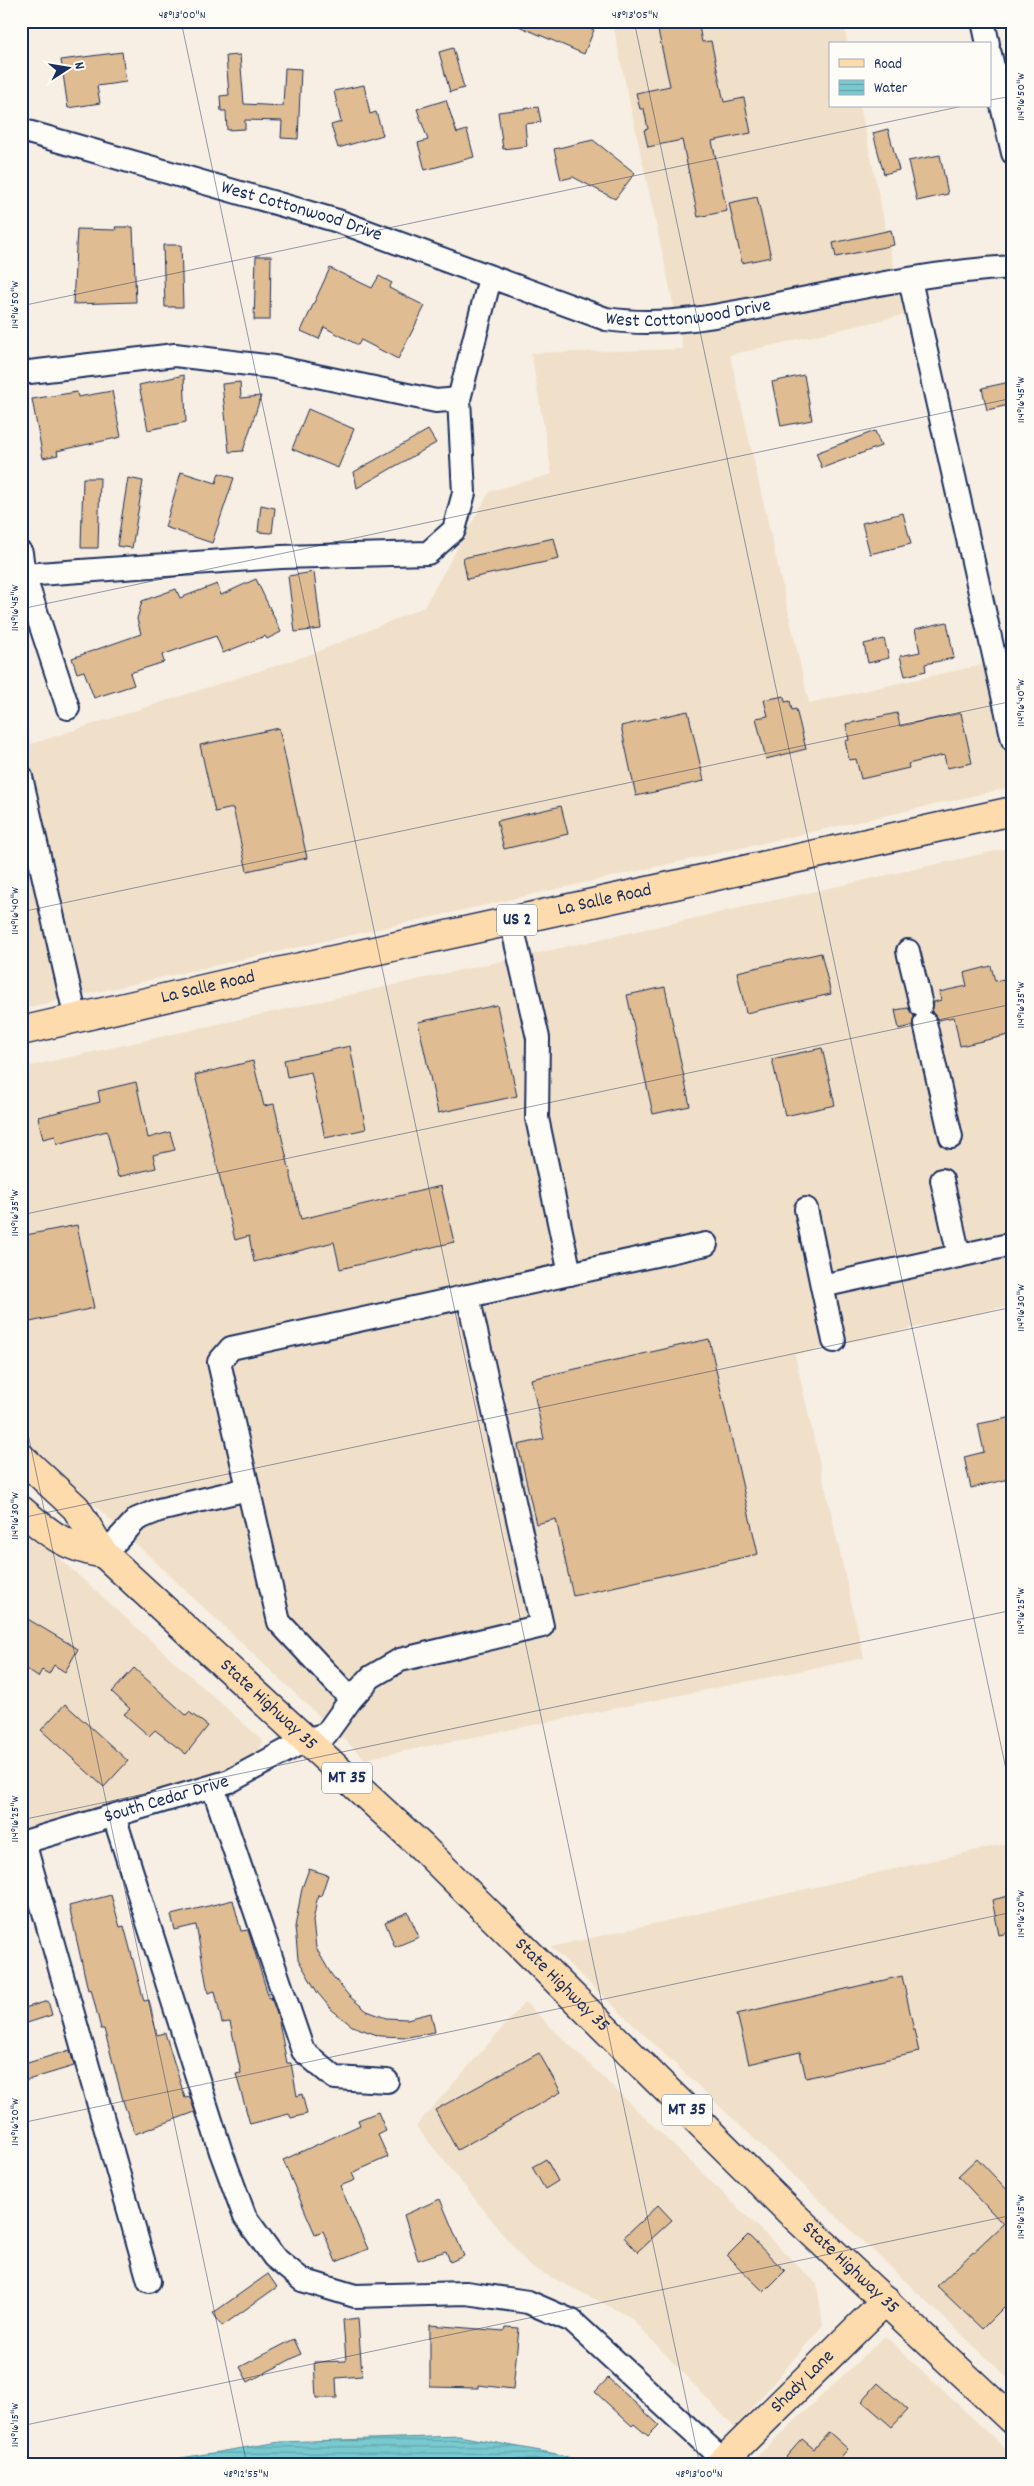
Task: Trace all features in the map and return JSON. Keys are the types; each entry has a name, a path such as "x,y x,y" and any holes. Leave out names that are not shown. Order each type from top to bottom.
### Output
{"main road":[{"name":"La Salle Road","path":"21,1031 1013,811"},
{"name":"State Highway 35","path":"21,1457 76,1508 104,1554 430,1854 790,2212 1013,2421"},
{"path":"21,1510 54,1538 80,1550 104,1554"},
{"name":"Shady Lane","path":"721,2463 886,2300"}],"street":[{"path":"983,21 988,42"},
{"path":"992,63 1013,153"},
{"name":"West Cottonwood Drive","path":"21,130 338,221 606,319 654,324 701,319 910,280 1013,267"},
{"path":"68,708 23,564 428,553 454,530 464,493 459,399 490,278"},
{"path":"910,280 1013,740"},
{"path":"21,373 175,355 274,367 436,401 459,399"},
{"path":"21,777 76,1019"},
{"path":"511,921 538,1038 537,1118 570,1274"},
{"path":"908,951 951,1137"},
{"path":"942,1180 959,1256"},
{"path":"806,1208 834,1341"},
{"path":"351,1699 279,1622 218,1362 231,1348 706,1244"},
{"path":"822,1286 1013,1244"},
{"name":"South Cedar Drive","path":"23,1842 230,1781 306,1740 326,1734 351,1699 371,1677 400,1660 542,1626 468,1296"},
{"path":"104,1554 137,1519 159,1510 248,1489"},
{"path":"213,1787 303,2051 335,2078 387,2081"},
{"path":"114,1816 221,2152 245,2218 274,2257 302,2280 355,2296 466,2293 528,2302 572,2321 721,2463"},
{"path":"23,1842 149,2280"}],"shaded area":[{"path":"612,21 843,21 848,42 829,42 829,108 860,108 904,315 730,355 809,703 1013,658 1013,787 21,1009 21,698 31,744 312,654 424,607 490,491 552,474 531,353 683,349"},
{"path":"1009,848 1013,865 1013,1305 795,1355 864,1658 365,1759 21,1436 21,1068"},
{"path":"21,1524 263,1741 252,1763 21,1831"},
{"path":"1013,1842 1013,2383 551,1947"},
{"path":"525,2002 817,2284 823,2325 735,2428 630,2317 529,2266 416,2126"},
{"path":"885,2336 1013,2456 1013,2465 748,2465"}],"water":[{"path":"459,2436 562,2455 589,2465 138,2465 280,2442"}],"building":[{"path":"507,21 573,21 594,30 584,54"},
{"path":"656,21 698,21 702,42 711,41 724,102 744,98 751,133 712,141 727,211 698,217 682,140 648,147 644,130 648,129 644,109 640,109 636,93 670,86"},
{"path":"453,48 464,88 450,92 439,52"},
{"path":"122,52 126,82 97,86 100,103 68,108 61,60"},
{"path":"240,55 244,104 283,106 285,68 301,69 298,139 281,138 282,121 245,120 245,129 227,130 226,111 221,111 220,96 229,95 226,56"},
{"path":"364,85 370,114 376,112 383,135 338,148 331,125 341,122 334,91"},
{"path":"446,100 457,133 467,130 474,157 425,170 418,143 428,140 417,109"},
{"path":"538,107 541,122 525,124 527,146 503,149 498,112"},
{"path":"888,129 899,170 884,174 873,133"},
{"path":"593,140 635,173 615,199 573,177 561,180 554,149"},
{"path":"940,155 948,194 917,201 908,161"},
{"path":"757,197 771,257 742,263 729,203"},
{"path":"115,227 133,227 136,302 73,304 77,229 116,230"},
{"path":"891,230 894,245 836,257 833,243"},
{"path":"163,245 181,245 183,307 165,307"},
{"path":"256,256 271,256 270,320 254,320"},
{"path":"330,268 372,288 379,276 392,283 389,288 425,306 398,359 361,340 358,345 324,327 319,339 301,331"},
{"path":"184,375 186,422 148,430 139,385"},
{"path":"804,375 812,420 781,426 772,382"},
{"path":"240,382 241,398 261,396 243,451 229,452 222,384"},
{"path":"1010,382 1013,404 987,410 982,388"},
{"path":"112,391 121,437 57,451 58,455 43,458 32,399 77,392 78,397"},
{"path":"308,409 354,429 338,468 292,449"},
{"path":"428,430 436,443 357,488 354,472"},
{"path":"875,431 881,446 822,468 816,453"},
{"path":"181,472 216,483 219,473 234,478 212,543 165,527"},
{"path":"83,478 100,478 98,548 81,548"},
{"path":"128,478 143,481 132,548 117,546"},
{"path":"261,505 275,508 272,533 258,532"},
{"path":"903,513 911,544 870,554 862,523"},
{"path":"554,538 559,559 467,579 463,558"},
{"path":"314,572 321,629 295,632 288,576"},
{"path":"256,579 281,632 267,639 265,636 223,653 216,636 162,655 164,662 130,673 134,685 94,698 84,671 77,673 72,658 141,634 137,619 142,601 176,589 180,598 217,584 221,595"},
{"path":"947,622 954,658 925,664 926,671 905,676 900,656 920,652 915,629"},
{"path":"884,639 889,658 868,663 864,644"},
{"path":"784,696 785,702 790,701 792,710 796,709 806,749 766,759 756,718 768,716 764,700"},
{"path":"688,711 704,781 636,796 621,726"},
{"path":"897,713 900,726 961,713 972,763 947,768 944,755 908,764 909,768 861,779 856,759 849,760 845,741 849,740 846,724"},
{"path":"279,728 307,858 247,871 233,808 215,812 200,745"},
{"path":"561,806 568,834 504,849 497,821"},
{"path":"821,953 831,994 746,1013 737,972"},
{"path":"991,966 995,981 1013,977 1013,1034 960,1046 954,1017 938,1020 932,1012 934,1002 941,1000 939,992 967,986 964,973"},
{"path":"665,987 690,1106 653,1114 627,995"},
{"path":"497,1005 517,1096 438,1113 418,1022"},
{"path":"908,1008 914,1016 912,1026 899,1029 895,1010"},
{"path":"350,1046 366,1129 325,1138 311,1072 287,1077 284,1060"},
{"path":"822,1048 835,1105 785,1116 772,1059"},
{"path":"253,1061 264,1106 274,1104 301,1219 441,1186 454,1242 340,1269 334,1242 254,1262 249,1236 235,1240 195,1075"},
{"path":"136,1082 148,1138 170,1132 175,1150 153,1155 156,1168 118,1177 107,1131 57,1144 55,1136 43,1139 38,1117 100,1102 98,1091"},
{"path":"77,1225 94,1308 21,1324 21,1236"},
{"path":"709,1339 758,1554 573,1596 556,1519 536,1524 518,1445 544,1439 531,1379"},
{"path":"1013,1417 1013,1478 971,1488 964,1457 984,1452 978,1424"},
{"path":"21,1615 78,1649 65,1672 54,1665 49,1674 42,1670 38,1677 21,1666"},
{"path":"134,1668 186,1715 189,1712 208,1726 186,1754 155,1730 149,1736 124,1714 130,1709 112,1692"},
{"path":"65,1704 128,1761 104,1787 41,1730"},
{"path":"309,1869 328,1875 321,1896 318,1895 313,1921 316,1948 331,1974 349,1996 367,2011 386,2018 407,2019 431,2013 435,2032 408,2037 380,2036 352,2026 331,2009 317,1992 298,1959 295,1927 302,1888"},
{"path":"111,1895 120,1927 124,1926 144,2001 149,2000 157,2035 165,2033 185,2098 190,2097 195,2112 135,2134 124,2104 104,2029 101,2029 91,1989 88,1990 69,1906"},
{"path":"1013,1895 1013,1932 999,1935 992,1900"},
{"path":"233,1900 241,1931 248,1930 269,1998 271,1997 278,2017 287,2063 291,2063 297,2096 302,2094 307,2114 291,2118 289,2114 250,2124 236,2074 241,2073 230,2022 222,2023 215,1991 208,1993 196,1925 175,1930 171,1915"},
{"path":"408,1912 419,1937 395,1947 385,1922"},
{"path":"902,1976 919,2052 806,2078 800,2052 749,2064 737,2014"},
{"path":"48,2001 52,2015 21,2025 21,2009"},
{"path":"70,2050 74,2066 21,2082 21,2065"},
{"path":"539,2053 561,2092 457,2150 435,2110"},
{"path":"378,2112 386,2131 378,2135 388,2157 352,2173 355,2180 340,2186 368,2249 336,2262 323,2231 315,2234 283,2160 360,2125 358,2120"},
{"path":"977,2158 1013,2196 1013,2298 982,2329 937,2286 1003,2224 958,2176"},
{"path":"546,2159 558,2181 545,2189 532,2167"},
{"path":"440,2199 464,2256 450,2262 446,2251 418,2260 404,2215"},
{"path":"658,2205 672,2220 637,2252 624,2237"},
{"path":"748,2235 785,2271 764,2292 727,2256"},
{"path":"268,2274 277,2287 222,2326 213,2313"},
{"path":"358,2318 362,2376 336,2378 337,2398 316,2398 314,2362 346,2361 343,2320"},
{"path":"430,2325 504,2331 505,2327 519,2328 513,2389 478,2385 478,2388 430,2387"},
{"path":"294,2339 301,2354 248,2382 240,2367"},
{"path":"608,2378 659,2425 648,2436 634,2424 632,2426 595,2392"},
{"path":"878,2383 908,2410 892,2427 862,2401"},
{"path":"829,2432 848,2449 834,2465 794,2465 786,2457 802,2439 814,2449"}]}
